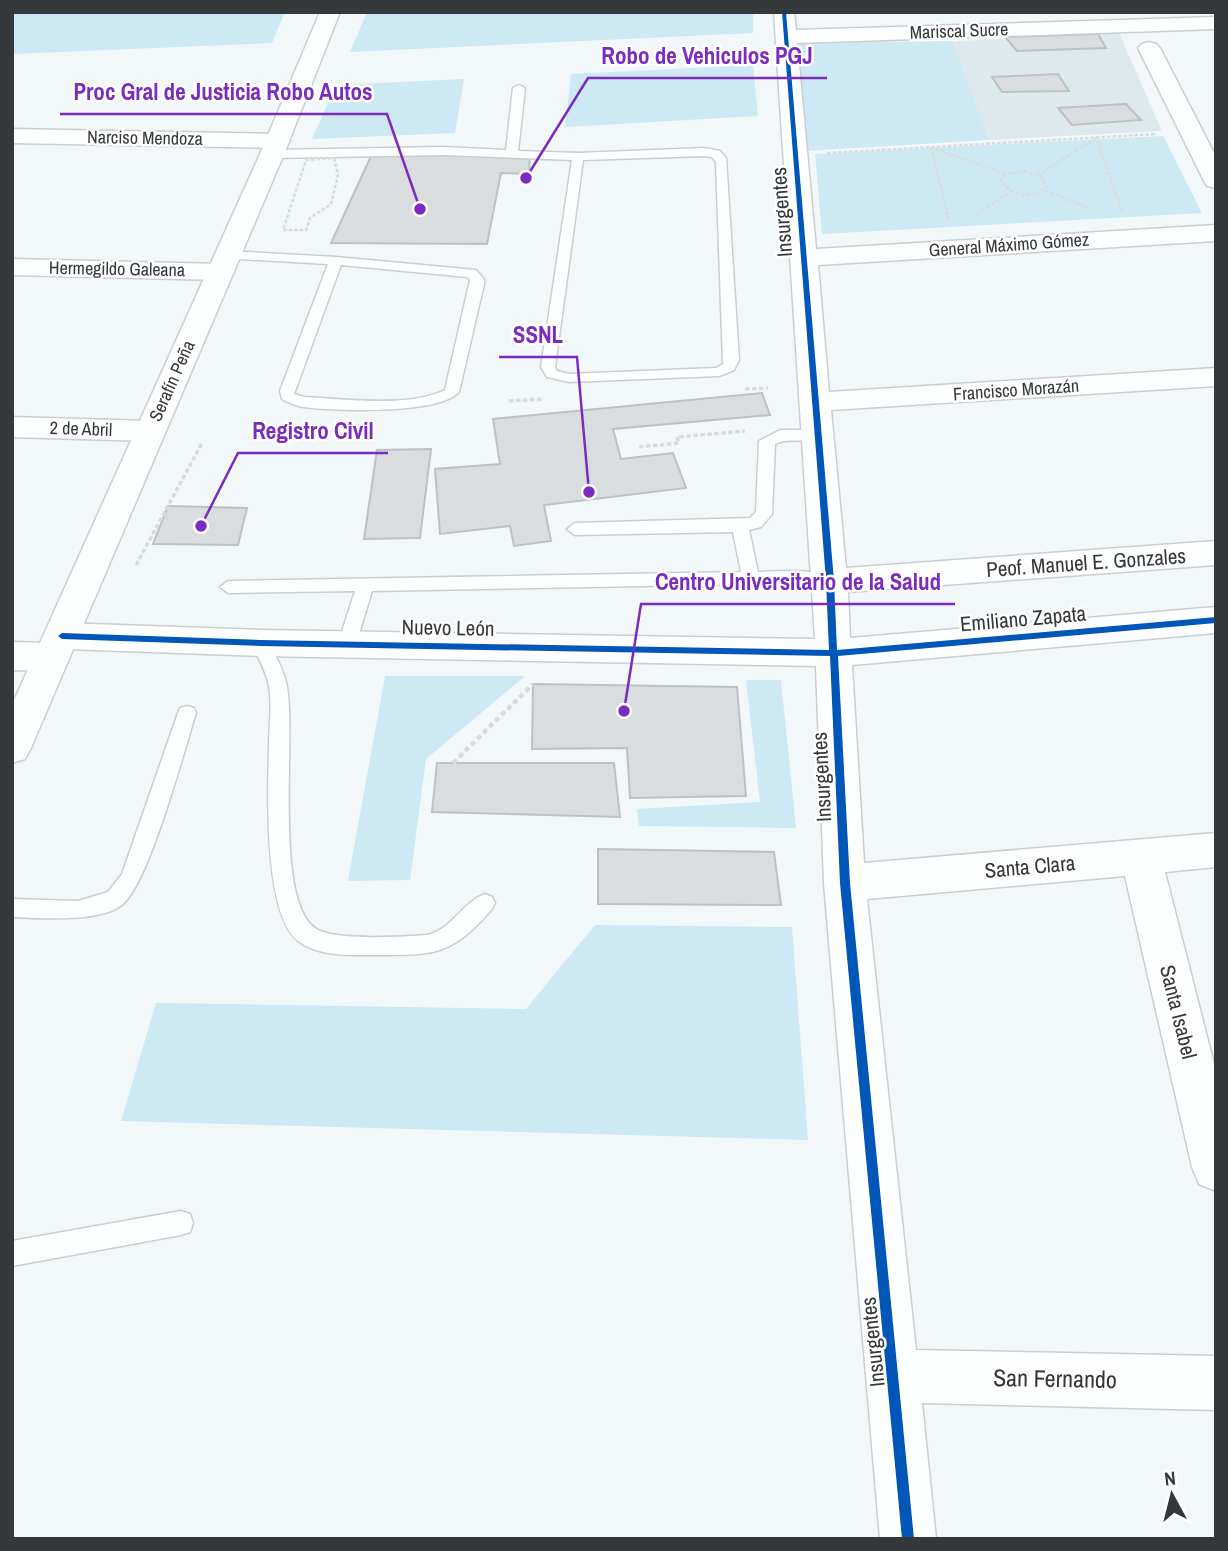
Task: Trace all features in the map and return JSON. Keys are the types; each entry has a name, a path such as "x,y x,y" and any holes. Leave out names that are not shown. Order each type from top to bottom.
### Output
{"street":[{"name":"Serafín Peña","path":"12,748 275,148 330,12"},
{"name":"Mariscal Sucre","path":"785,25 1216,23"},
{"name":"Insurgentes","path":"785,25 830,582 845,883 908,1539"},
{"path":"1149,48 1216,181"},
{"name":"Narciso Mendoza","path":"12,136 275,148"},
{"name":"General Máximo Gómez","path":"803,258 1216,233"},
{"name":"Hermegildo Galeana","path":"12,267 224,263"},
{"name":"Francisco Morazán","path":"817,402 1216,377"},
{"name":"2 de Abril","path":"12,427 149,431"},
{"name":"Peof. Manuel E. Gonzales","path":"830,582 1216,553"},
{"name":"Emiliano Zapata","path":"833,653 1216,620"},
{"name":"Nuevo León","path":"12,656 57,647 260,643 833,653"},
{"name":"Santa Clara","path":"845,883 1216,850"},
{"name":"Santa Isabel","path":"1141,857 1216,1167"},
{"name":"San Fernando","path":"894,1376 1216,1383"}],"lane":[{"path":"512,152 519,88"},
{"path":"275,148 512,152 578,157 704,152 716,154 722,161 732,360 729,367 719,372 638,376 569,378 552,374 548,367 578,157"},
{"path":"224,263 336,261 463,271 474,275 477,284 452,392 444,399 413,403 302,402 287,396 336,261"},
{"path":"575,530 740,526 755,523 764,514 767,441 772,437 791,434 819,435"},
{"path":"740,526 751,578"},
{"path":"228,587 800,577 830,582"},
{"path":"346,644 365,585"},
{"path":"260,643 277,681 283,885 295,923 305,933 337,944 415,946 451,938 485,903"},
{"path":"12,908 78,910 115,899 131,879 187,713"},
{"path":"12,1254 181,1223"}],"path":[{"path":"818,153 1160,134"},
{"path":"1038,175 1096,138"},
{"path":"1096,138 1126,221"},
{"path":"931,147 1006,174 1024,171 1038,175 1046,181 1048,188 1045,191"},
{"path":"931,147 951,231"},
{"path":"334,158 338,175 337,188 331,204 310,218 306,230 283,230 306,160 334,158"},
{"path":"1006,174 1001,180 1011,191 1026,195 1045,191 1103,213"},
{"path":"971,218 1011,191"},
{"path":"639,447 679,443 677,438 791,426 791,434"},
{"path":"133,570 202,443"},
{"path":"453,763 533,684"}],"shaded area":[{"path":"12,12 285,12 272,43 12,54"},
{"path":"367,12 753,12 753,33 350,52"},
{"path":"1119,33 1162,131 989,140 940,42"},
{"path":"952,41 989,140 805,151 795,43"},
{"path":"753,65 758,116 565,127 571,74"},
{"path":"464,79 455,133 312,139 336,85"},
{"path":"1163,136 1202,213 822,234 815,154"},
{"path":"385,676 525,676 426,759 410,880 348,881"},
{"path":"746,680 781,680 796,828 639,826 637,809 760,802"},
{"path":"595,925 792,927 808,1140 121,1121 156,1003 526,1009"}],"building":[{"path":"1098,34 1106,48 1017,51 1005,37"},
{"path":"1058,74 1069,91 1002,92 992,77"},
{"path":"1126,104 1141,120 1072,125 1058,108"},
{"path":"372,154 530,154 529,174 501,173 487,244 331,243"},
{"path":"762,393 770,415 613,429 621,459 673,453 686,488 544,505 551,541 514,546 510,526 440,534 435,469 500,464 493,419"},
{"path":"431,449 420,538 364,539 377,450"},
{"path":"168,506 247,508 238,545 153,544"},
{"path":"533,684 737,687 746,796 630,798 627,748 532,749"},
{"path":"437,763 614,763 620,817 432,812"},
{"path":"598,849 774,852 781,905 598,904"}],"cycle path":[{"path":"784,12 830,581 845,883 908,1539"},
{"path":"62,636 260,643 833,653 1216,620"}],"place":[{"name":"Robo de Vehiculos PGJ","path":"526,178"},
{"name":"Proc Gral de Justicia Robo Autos","path":"420,209"},
{"name":"SSNL","path":"589,492"},
{"name":"Registro Civil","path":"201,526"},
{"name":"Centro Universitario de la Salud","path":"624,711"}]}
